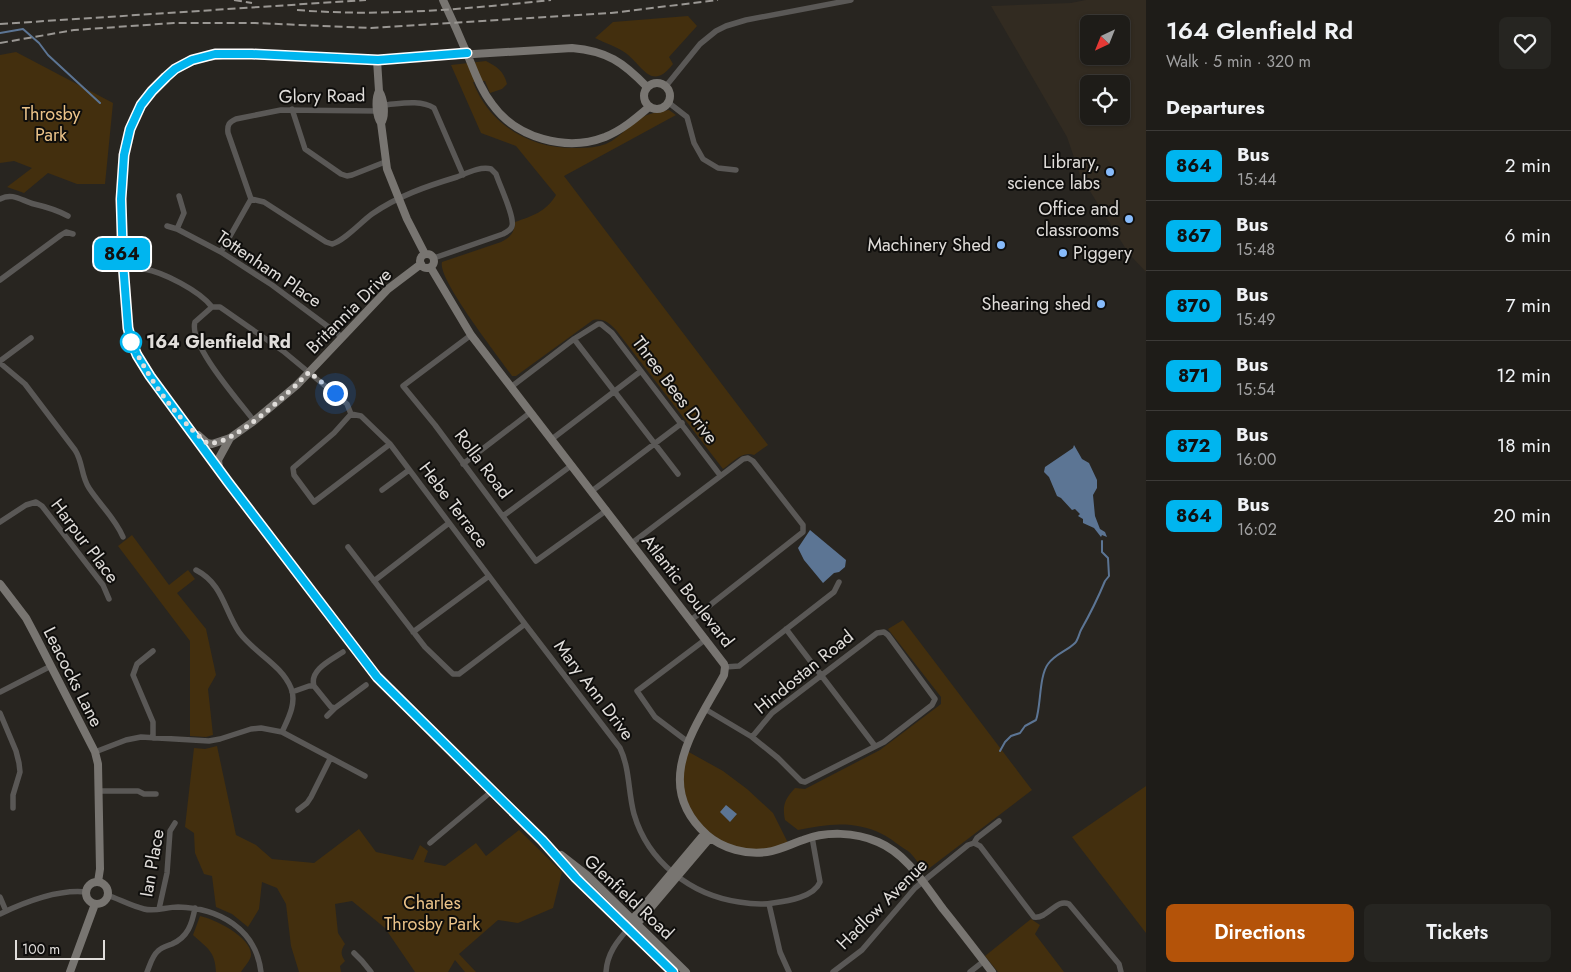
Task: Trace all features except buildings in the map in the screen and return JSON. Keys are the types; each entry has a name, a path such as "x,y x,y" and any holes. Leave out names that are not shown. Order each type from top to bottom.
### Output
{"street":[{"path":"443,0 480,85 492,106 511,123 535,136 560,142 583,142 603,138 624,128 649,107"},
{"path":"666,86 700,44 716,31 726,26 746,20 851,0"},
{"name":"Glenfield Road","path":"647,87 623,64 608,55 588,49 562,48 378,60 230,54 207,56 192,60 175,69 159,83 141,105 130,129 121,184 123,263 126,316 132,343 137,355 179,416 377,677 549,847 576,878 674,972"},
{"path":"378,60 379,91 382,96 378,120 381,123 385,162 399,198 425,254"},
{"path":"656,83 666,86 670,93 669,103 655,110 649,107 644,97 647,87 656,83"},
{"name":"Glory Road","path":"250,199 228,133 230,122 236,119 281,110 380,108 421,103 428,104 434,108 463,175"},
{"path":"669,103 687,117 697,150 703,159 718,168 736,170"},
{"path":"292,109 305,148 342,174 352,175 385,162"},
{"path":"221,252 250,199 264,202 332,244 338,242 370,215 399,198 484,168 491,169 494,171 512,218 512,226 509,231 434,258"},
{"path":"0,199 8,196 18,197 34,204 47,206 68,216"},
{"path":"177,229 184,213 179,196"},
{"name":"Tottenham Place","path":"167,226 177,229 221,252 272,285 342,337"},
{"path":"0,280 61,235 66,232 73,234"},
{"path":"425,254 430,254 434,258 434,264 430,268 425,268 420,264 420,258 425,254"},
{"name":"Britannia Drive","path":"179,416 207,443 212,444 230,438 283,398 388,289 420,264"},
{"name":"Atlantic Boulevard","path":"430,268 471,335 706,639 725,667 724,675 683,754 680,788 688,813 708,835 732,849 757,853 779,850 812,837 831,834 847,834 878,842 894,851 904,860 992,972"},
{"path":"144,269 158,273 201,296 212,307 220,308 238,319 276,346 347,404 351,414 334,434 293,468 294,475 314,502 390,444"},
{"path":"212,307 195,322 195,332 206,358 254,421"},
{"name":"Three Bees Drive","path":"574,339 598,324 604,326 612,333 720,475"},
{"name":"Rolla Road","path":"471,335 403,386 536,561 606,510"},
{"path":"30,338 0,362 25,384 75,450 79,456 88,488 118,527 123,537"},
{"path":"511,387 574,339 678,474"},
{"path":"552,439 641,371"},
{"path":"463,464 531,412"},
{"name":"Hebe Terrace","path":"351,414 361,416 390,444 525,624"},
{"path":"592,491 682,423"},
{"name":"Britannia Drive","path":"220,471 218,460 230,438"},
{"path":"632,544 720,475 743,459 748,458 753,461 803,525 803,532 691,620"},
{"path":"503,516 572,465"},
{"path":"382,490 409,470"},
{"name":"Harpur Place","path":"0,522 20,508 36,502 47,511 70,541 103,585 109,599"},
{"path":"374,581 449,522"},
{"path":"348,547 425,647 454,674 459,674 525,624"},
{"path":"196,570 207,576 223,599 239,632 280,673 292,692 292,709 282,732"},
{"path":"413,632 489,576"},
{"path":"725,667 738,666 834,592 839,582"},
{"name":"Leacocks Lane","path":"0,584 26,618 95,752 98,764 100,868 98,882"},
{"name":"Mary Ann Drive","path":"525,624 620,748 624,758 631,801 637,823 648,844 661,861 675,874 705,893 722,899 749,904 769,904 802,896 819,885 820,875 812,837"},
{"path":"705,709 752,737 805,782 876,746 786,629"},
{"name":"Hindostan Road","path":"752,737 772,713 877,633 884,632 935,699 932,706 876,746"},
{"path":"688,742 655,717 636,691 706,639"},
{"path":"153,651 137,664 133,675 153,722 154,738"},
{"path":"335,708 314,686 313,681 316,672 343,652"},
{"path":"0,692 51,666"},
{"path":"327,716 366,685"},
{"path":"292,692 308,686 314,686"},
{"path":"0,714 19,763 20,772 13,795 13,808"},
{"path":"95,752 126,740 141,738 208,741 251,729 269,729 282,732 365,776"},
{"path":"298,810 308,803 330,759"},
{"path":"98,791 138,791 144,794 156,794"},
{"path":"430,843 492,791"},
{"name":"Hadlow Avenue","path":"833,972 862,950 922,881 968,845 974,843 977,838 999,821"},
{"name":"Ian Place","path":"159,909 167,873 170,831 175,823"},
{"path":"606,972 613,947 708,835"},
{"path":"974,843 980,846 1034,916 1042,917 1062,903 1070,904 1119,964 1121,972"},
{"name":"Glenfield Road","path":"549,847 588,876 686,972"},
{"path":"98,882 105,886 107,895 103,902 95,904 89,901 86,892 90,885 98,882"},
{"path":"0,897 3,913 61,892 86,892"},
{"path":"107,895 144,909 168,907 194,908 215,913 236,925 252,946 260,963 261,972"},
{"path":"70,972 95,904"},
{"path":"769,904 780,952 789,972"},
{"path":"147,972 153,957 159,949 185,936 191,924 194,908"},
{"path":"354,953 371,972"},
{"path":"970,972 984,961"}],"shaded area":[{"path":"1086,0 1146,0 1146,272 1129,254 1080,175 1067,137 991,6 1071,3"}],"green space":[{"path":"688,16 697,26 669,57 673,64 666,72 659,76 649,74 627,54 595,38 613,22"},
{"name":"Throsby Park","path":"16,52 113,103 105,184 77,184 48,173 24,193 7,187 32,168 14,161 0,163 0,55"},
{"path":"486,61 499,70 507,84 502,89 490,93 485,81 473,82 490,111 515,132 529,140 545,145 562,148 599,146 612,141 644,116 669,110 676,115 564,176 768,445 754,455 745,454 723,469 616,330 606,322 593,320 516,376 512,376 471,319 449,284 443,271 442,262 501,242 510,236 515,222 533,215 548,206 556,195 516,146 481,133 451,65"},
{"path":"132,535 169,585 188,570 195,579 177,593 206,629 216,675 208,689 213,735 206,737 190,736 190,641 118,546"},
{"path":"903,620 1032,790 927,870 908,851 872,830 840,824 798,830 785,820 784,815 785,802 795,788 805,789 880,750 941,704 941,697 888,629"},
{"name":"Charles Throsby Park","path":"217,746 236,835 256,845 272,859 314,863 359,829 376,852 413,860 420,845 428,851 424,862 445,866 476,843 486,856 519,830 562,872 553,908 518,923 498,920 459,954 476,972 465,972 455,960 448,972 415,972 385,928 352,901 335,904 338,933 345,944 342,956 345,961 340,966 341,972 299,972 291,946 286,904 277,888 262,882 259,909 248,927 232,914 216,907 212,876 204,874 195,853 194,833 185,827 194,748 205,749"},
{"path":"687,751 723,771 747,789 773,813 788,843 762,851 745,850 721,840 700,824 686,801 683,789 684,765"},
{"path":"1146,786 1146,933 1072,837"},
{"path":"200,916 231,930 250,948 251,957 241,972 216,972 212,955 207,947 193,935"},
{"path":"1031,919 1040,925 1035,934 1064,972 998,972 985,956"}],"water":[{"path":"1074,445 1082,459 1089,463 1097,480 1097,488 1093,495 1095,516 1100,529 1105,532 1107,537 1102,535 1101,537 1094,528 1083,523 1083,519 1078,516 1080,514 1075,509 1072,510 1057,496 1049,477 1044,472 1045,467 1073,448"},
{"path":"810,530 846,560 845,567 839,572 834,573 823,583 804,560 798,548"},
{"path":"726,805 737,814 730,822 720,812"}],"waterway":[{"path":"0,33 23,29 100,103"},
{"path":"1000,751 1011,736 1020,733 1025,726 1036,720 1045,669 1054,658 1076,642 1109,576 1108,558 1102,552 1102,541"}],"railway":[{"path":"234,0 252,3"},
{"path":"0,24 366,0"},
{"path":"297,10 361,13 392,12 456,9 551,0"},
{"path":"0,43 74,30 174,23 255,23 371,28 611,13 718,0"}],"bus line":[{"name":"864","path":"467,53 378,60 215,54 192,60 175,69 159,83 141,105 130,129 124,155 121,199 125,302 128,328 137,355 150,376 228,482 377,677 542,840 576,878 673,972"}],"place":[{"name":"Library, science labs","path":"1110,172"},
{"name":"Office and classrooms","path":"1129,219"},
{"name":"Machinery Shed","path":"1001,245"},
{"name":"Piggery","path":"1063,253"},
{"name":"Shearing shed","path":"1101,304"},
{"name":"164 Glenfield Rd","path":"131,342"}],"route":[{"path":"131,342 143,366 179,416 207,443 212,444 230,438 283,398 309,372 335,393"}]}
